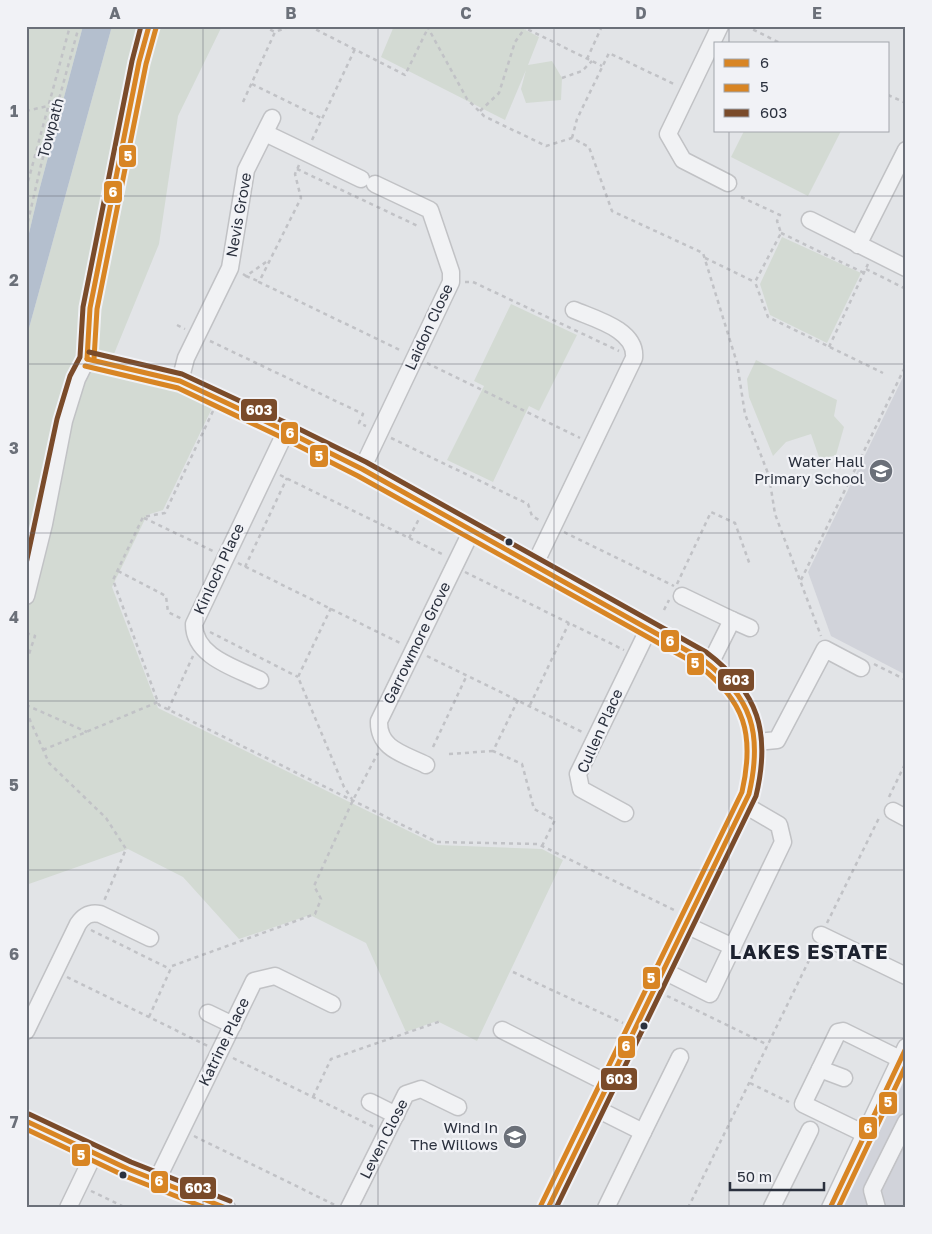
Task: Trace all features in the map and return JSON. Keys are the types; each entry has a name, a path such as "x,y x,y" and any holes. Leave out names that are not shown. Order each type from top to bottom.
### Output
{"street":[{"path":"26,596 44,524 64,422 77,378 87,359 90,308 139,62 149,26"},
{"path":"720,26 668,134 683,160 728,183"},
{"name":"Nevis Grove","path":"180,381 186,358 230,268 246,170 268,125 306,151 368,181"},
{"path":"858,245 906,150"},
{"name":"Laidon Close","path":"362,469 451,282 452,272 430,210 368,181"},
{"path":"810,220 906,268"},
{"path":"534,564 634,358 633,346 624,334 574,310"},
{"path":"87,359 180,381 362,469 649,628 710,664 726,677 740,696 750,716 756,742 755,772 745,805 548,1208"},
{"name":"Kinloch Place","path":"199,644 194,624 286,431"},
{"name":"Garrowmore Grove","path":"390,747 378,733 379,721 472,530"},
{"path":"678,592 750,628"},
{"path":"710,664 732,620"},
{"name":"Cullen Place","path":"625,813 581,789 578,774 649,628"},
{"path":"199,644 211,656 260,680"},
{"path":"756,742 777,740 825,649 866,666"},
{"path":"390,747 426,765"},
{"path":"664,971 710,994 733,947 784,839 779,825 745,805"},
{"path":"26,1031 78,924 88,914 100,914 150,938"},
{"path":"687,921 733,947"},
{"path":"821,935 906,976"},
{"name":"Katrine Place","path":"157,1180 254,981 275,976 332,1004"},
{"path":"208,1013 233,1025"},
{"path":"502,1030 609,1084"},
{"path":"830,1208 865,1134 903,1053 843,1031 838,1032 803,1104 865,1134"},
{"path":"606,1208 680,1057"},
{"path":"820,1069 844,1078"},
{"name":"Leven Close","path":"349,1208 406,1094 421,1089 458,1107"},
{"path":"370,1102 396,1115"},
{"path":"596,1109 643,1132"},
{"path":"26,1120 94,1154 227,1208"},
{"path":"877,1208 872,1190 906,1122"},
{"path":"772,1208 810,1130"},
{"path":"68,1208 94,1154"}],"path":[{"path":"26,189 70,26"},
{"name":"Towpath","path":"26,230 79,26"},
{"path":"263,26 276,32"},
{"path":"243,102 276,32 291,26"},
{"path":"309,26 405,75 428,27"},
{"path":"587,59 602,26"},
{"path":"746,26 778,42"},
{"path":"428,27 467,99 480,112 546,146 572,138 589,147 612,211 703,253 737,363 745,414 769,476 775,514 822,638"},
{"path":"480,112 499,93 515,42 523,27 602,66"},
{"path":"259,282 300,198 295,174 297,169 323,119 355,49"},
{"path":"572,138 577,119 609,53 689,92"},
{"path":"562,78 582,71 592,61"},
{"path":"252,84 323,119"},
{"path":"890,96 905,103 906,99"},
{"path":"26,111 48,106"},
{"path":"297,169 441,237"},
{"path":"741,197 780,215 777,222 781,233 906,288"},
{"path":"755,282 781,233"},
{"path":"829,347 865,271 880,255"},
{"path":"705,258 755,282 768,317 883,373"},
{"path":"246,276 270,259"},
{"path":"230,268 592,444"},
{"path":"451,282 473,282 634,358"},
{"path":"178,325 363,414 359,423 528,504 532,516 678,592"},
{"path":"801,580 906,365"},
{"path":"143,518 165,513 219,399"},
{"path":"267,468 409,538 568,624 635,655"},
{"path":"244,566 288,478"},
{"path":"409,538 426,504"},
{"path":"664,610 678,592 712,512 735,523 750,565"},
{"path":"143,518 594,738"},
{"path":"143,518 113,580 159,705 437,842 538,844 687,921"},
{"path":"330,608 298,676 344,786 353,800"},
{"path":"530,706 568,624"},
{"path":"26,633 35,636 26,663"},
{"path":"168,710 199,644"},
{"path":"866,666 906,680"},
{"path":"433,747 467,675"},
{"path":"493,751 518,700"},
{"path":"43,750 158,702"},
{"path":"26,705 87,732"},
{"path":"26,711 49,763 106,818 126,849 106,893 100,914"},
{"path":"149,1017 172,966 315,914 321,899 314,886 353,800 390,747"},
{"path":"449,754 493,751 522,764 534,809 555,820 542,846"},
{"path":"688,1208 821,935 891,812 906,762"},
{"path":"78,924 170,969"},
{"path":"514,972 635,1029"},
{"path":"667,996 768,1045"},
{"path":"313,1097 331,1059 441,1021"},
{"path":"181,1130 341,1208"},
{"path":"80,1185 126,1208"}],"shaded area":[{"path":"26,26 83,26 26,246"},
{"path":"112,26 222,26 178,116 159,244 107,371 165,384 214,404 163,510 147,515 112,587 158,708 437,845 542,849 563,860 477,1041 437,1021 406,1032 366,943 310,915 239,939 183,877 128,849 26,885 26,339"},
{"path":"394,26 518,26 539,37 528,65 552,61 562,78 561,100 526,103 521,89 526,70 505,120 381,57"},
{"path":"744,132 840,132 808,196 731,157"},
{"path":"782,237 861,273 827,343 770,315 760,284"},
{"path":"511,304 577,335 539,411 529,406 493,482 447,460 484,386 474,381"},
{"path":"756,360 837,400 834,416 844,427 836,455 820,460 811,434 786,442 773,456 749,397 747,379"},
{"name":"Water Hall Primary School","path":"906,371 906,675 831,636 808,572"},
{"path":"906,1077 906,1208 843,1208 843,1206"}],"water":[{"path":"83,26 112,26 26,339 26,246"}],"transit line":[{"name":"603","path":"26,564 57,419 70,376 80,357 83,307 132,61 141,26"},
{"name":"6","path":"87,359 90,308 139,62 149,26"},
{"name":"5","path":"94,359 97,309 146,64 156,28"},
{"name":"603","path":"89,352 182,374 366,462 706,652 724,667 749,699 761,733 762,753 756,796 556,1208"},
{"name":"6","path":"87,359 180,381 362,469 702,659 719,673 743,702 750,718 755,753 749,794 548,1208"},
{"name":"5","path":"85,366 178,388 358,476 698,665 727,692 736,706 746,736 746,771 742,792 541,1205"},
{"name":"6","path":"830,1208 906,1048"},
{"name":"5","path":"838,1208 906,1065"},
{"name":"603","path":"29,1114 131,1162 230,1201"},
{"name":"6","path":"26,1121 128,1169 226,1208"},
{"name":"5","path":"26,1129 125,1176 206,1208"}],"place":[{"name":"Water Hall Primary School","path":"881,471"},
{"name":"Wind In The Willows","path":"515,1137"}],"district":[{"name":"LAKES ESTATE","path":"809,952"}]}
